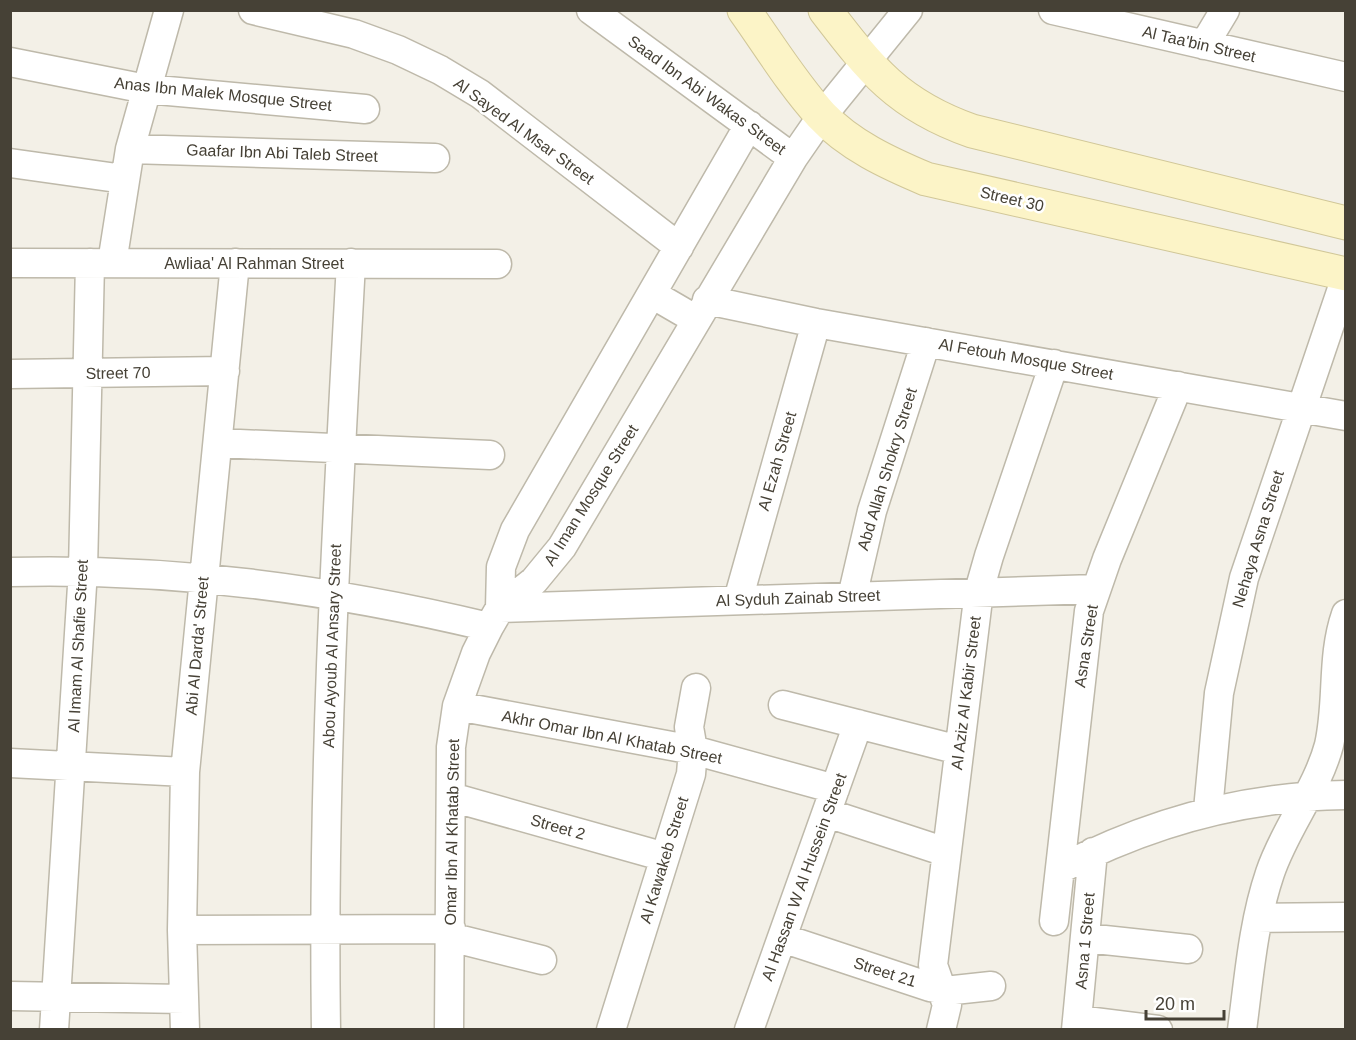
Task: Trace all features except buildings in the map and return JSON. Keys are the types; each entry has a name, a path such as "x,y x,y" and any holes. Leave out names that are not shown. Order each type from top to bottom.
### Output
{"street":[{"name":"Al Imam Al Shafie Street","path":"54,1029 83,570 87,373 101,263 124,179 129,149 169,10"},
{"name":"Al Sayed Al Msar Street","path":"253,10 354,34 398,50 440,70 480,94 679,247"},
{"name":"Saad Ibn Abi Wakas Street","path":"591,10 792,158"},
{"name":"Street 30","path":"744,10 822,116 853,142 879,158 926,179 1346,275"},
{"path":"825,10 865,62 908,101 939,119 972,131 1346,223"},
{"name":"Al Iman Mosque Street","path":"494,617 534,581 562,547 792,158 822,116 908,10"},
{"path":"1204,45 1225,10"},
{"name":"Al Taa'bin Street","path":"1070,12 1346,77"},
{"name":"Anas Ibn Malek Mosque Street","path":"10,62 146,89 365,109"},
{"path":"10,572 83,570 203,577 333,593 494,617 501,567 515,530 749,125"},
{"name":"Gaafar Ibn Abi Taleb Street","path":"129,149 435,158"},
{"path":"10,163 124,179"},
{"name":"Awliaa' Al Rahman Street","path":"10,263 497,264"},
{"name":"Abi Al Darda' Street","path":"185,1029 182,930 185,772 235,263"},
{"name":"Abou Ayoub Al Ansary Street","path":"326,1029 324,930 333,593 351,263"},
{"name":"Nehaya Asna Street","path":"1208,810 1212,752 1230,635 1244,578 1299,408 1346,275"},
{"name":"Al Fetouh Mosque Street","path":"652,294 701,310 816,323 1346,416"},
{"name":"Al Ezah Street","path":"738,600 816,323"},
{"name":"Abd Allah Shokry Street","path":"852,597 872,511 926,342"},
{"name":"Al Aziz Al Kabir Street","path":"941,1029 947,1005 943,989 937,982 933,965 979,591 1054,364"},
{"name":"Street 70","path":"10,374 225,371"},
{"name":"Asna Street","path":"1054,921 1085,633 1096,589 1178,386"},
{"path":"218,443 490,454"},
{"name":"Al Syduh Zainab Street","path":"494,617 738,600 1096,589"},
{"path":"1242,1029 1258,918 1270,873 1288,830 1308,795 1328,747 1333,724 1346,614"},
{"name":"Omar Ibn Al Khatab Street","path":"449,1029 451,747 457,706 476,653 494,617"},
{"name":"Al Kawakeb Street","path":"611,1029 691,774 693,750 689,727 696,688"},
{"path":"783,705 959,750"},
{"name":"Akhr Omar Ibn Al Khatab Street","path":"457,706 693,750 831,801 946,852"},
{"name":"Al Hassan W Al Hussein Street","path":"749,1029 858,724"},
{"path":"10,763 185,772"},
{"path":"1059,869 1149,828 1208,810 1257,800 1308,795 1346,795"},
{"name":"Street 2","path":"451,797 665,857"},
{"name":"Asna 1 Street","path":"1077,1025 1093,852"},
{"path":"1258,918 1346,917"},
{"path":"182,930 450,933 542,960"},
{"name":"Street 21","path":"782,938 943,989 991,986"},
{"path":"1086,938 1188,949"},
{"path":"10,996 184,999"},
{"path":"1077,1025 1158,1029"}]}
